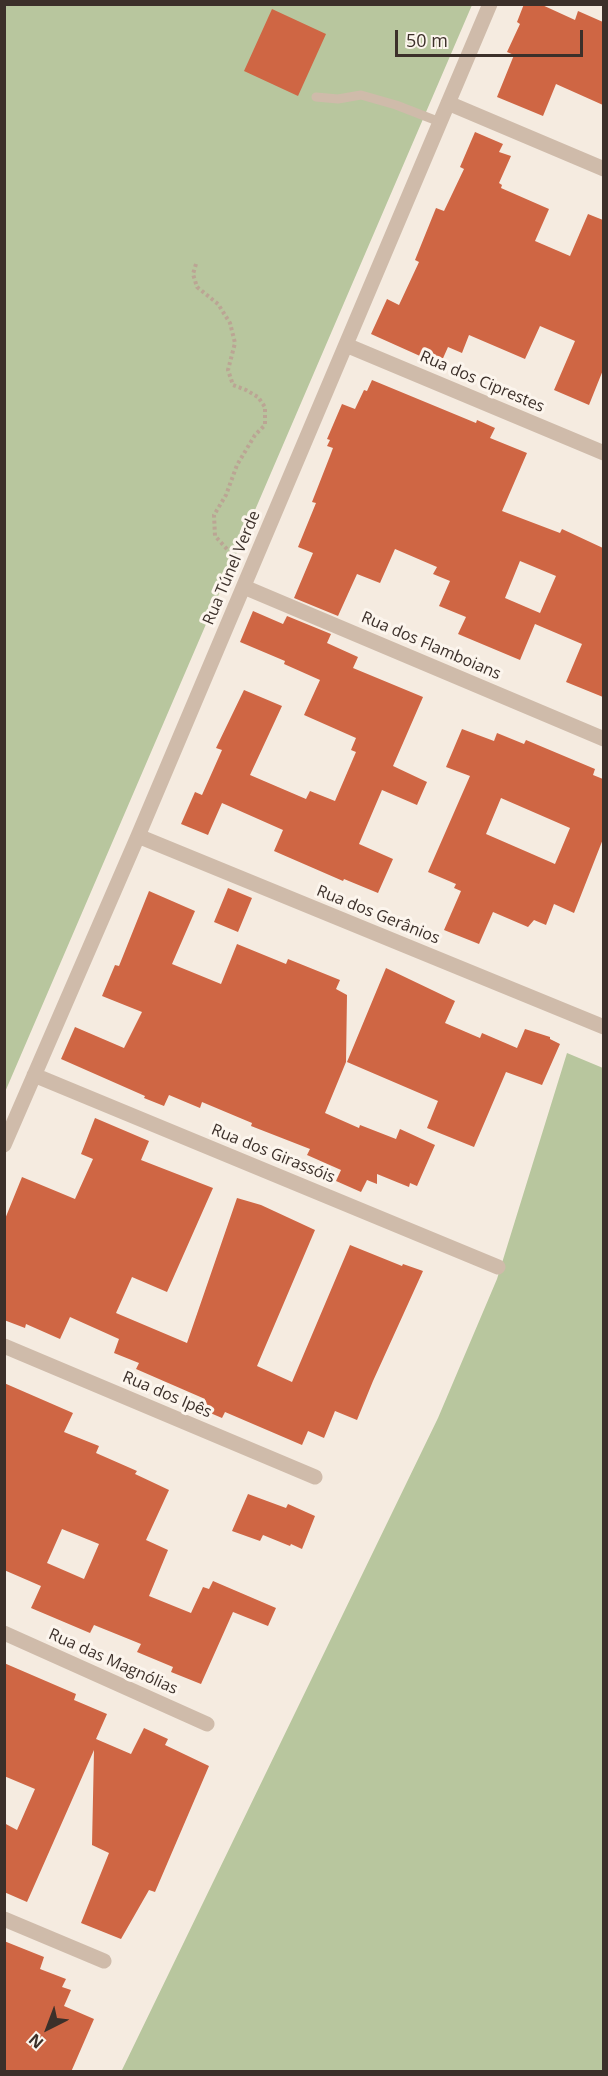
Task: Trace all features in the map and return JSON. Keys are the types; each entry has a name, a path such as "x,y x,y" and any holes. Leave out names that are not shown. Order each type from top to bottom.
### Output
{"street":[{"name":"Rua Túnel Verde","path":"4,1145 138,836 490,4"},
{"path":"448,103 603,170"},
{"name":"Rua dos Ciprestes","path":"346,345 603,453"},
{"name":"Rua dos Flamboians","path":"244,587 603,739"},
{"name":"Rua dos Gerânios","path":"138,836 603,1028"},
{"name":"Rua dos Girassóis","path":"34,1075 498,1267"},
{"name":"Rua dos Ipês","path":"4,1346 315,1477"},
{"name":"Rua das Magnólias","path":"4,1633 207,1724"},
{"path":"4,1919 105,1961"}],"lane":[{"path":"316,98 338,99 361,95 396,105 440,122"}],"path":[{"path":"196,264 193,274 197,287 218,304 230,323 235,343 228,370 233,385 258,397 265,407 265,425 255,435 237,465 226,495 214,515 215,536 227,551 250,570"}],"green space":[{"path":"5,5 472,5 5,1092"},
{"path":"567,1053 603,1068 603,2071 121,2072 438,1418 497,1279"}],"building":[{"path":"524,4 540,4 575,20 578,11 603,22 603,105 556,84 543,116 497,97 514,55 507,52 520,24 517,22"},
{"path":"272,9 326,34 298,96 244,71"},
{"path":"475,132 503,144 499,152 511,156 499,183 502,185 501,188 549,209 535,241 570,256 588,214 603,220 603,370 589,405 554,390 575,341 540,326 525,359 469,335 462,353 448,347 440,365 371,334 387,299 399,305 419,262 415,260 436,208 444,211 464,169 460,167"},
{"path":"372,380 476,423 477,420 495,428 490,438 527,453 502,511 560,533 562,529 603,548 603,697 566,682 582,644 535,624 520,660 458,634 466,617 439,606 450,581 433,574 437,567 395,549 380,583 357,574 338,616 294,598 313,553 298,547 316,503 312,502 333,448 327,446 330,440 327,439 342,404 355,409 364,390 367,391","holes":["520,561 556,576 540,613 505,598"]},
{"path":"253,611 283,624 287,616 331,634 327,643 358,657 353,668 423,697 393,766 427,782 417,805 382,790 359,844 393,859 378,893 344,879 343,881 274,851 283,830 222,803 208,835 181,824 195,792 202,795 222,750 216,748 244,690 282,706 250,775 306,799 310,791 335,801 356,752 351,750 356,738 304,715 320,680 284,664 285,661 240,642"},
{"path":"462,729 494,741 497,733 524,744 526,740 595,769 593,775 603,779 603,839 574,913 554,904 546,925 534,920 528,927 493,912 479,944 444,930 461,891 454,888 456,884 428,872 470,776 446,767","holes":["501,798 570,828 555,864 486,834"]},
{"path":"228,888 252,898 238,932 214,922"},
{"path":"149,891 195,911 172,964 221,984 237,944 286,964 288,959 340,980 336,989 347,995 346,1062 325,1113 359,1128 360,1125 396,1139 400,1129 435,1145 417,1186 410,1183 409,1187 377,1174 377,1184 367,1180 361,1192 336,1181 341,1170 307,1155 310,1149 251,1126 252,1123 202,1102 200,1108 169,1095 164,1106 61,1059 75,1027 124,1048 142,1012 102,996 115,965 119,966"},
{"path":"386,968 455,1001 445,1023 480,1038 482,1033 517,1048 525,1029 550,1037 560,1044 542,1085 506,1072 474,1147 427,1128 438,1101 347,1062"},
{"path":"95,1118 149,1141 141,1160 213,1188 167,1292 132,1277 116,1313 187,1343 237,1198 261,1205 315,1230 257,1366 292,1382 350,1245 402,1266 403,1264 423,1271 357,1420 335,1411 324,1438 308,1431 302,1445 225,1412 222,1418 201,1409 205,1399 136,1369 139,1363 114,1353 119,1339 70,1317 60,1339 26,1324 25,1328 4,1320 5,1219 22,1177 75,1199 93,1159 81,1154"},
{"path":"4,1383 73,1413 64,1432 99,1446 96,1453 137,1471 135,1474 169,1490 146,1540 168,1550 149,1596 191,1613 203,1587 209,1589 213,1581 276,1608 268,1626 233,1612 201,1684 171,1672 173,1667 137,1652 141,1644 94,1625 90,1633 31,1608 41,1586 4,1570","holes":["62,1529 99,1544 84,1579 47,1563"]},
{"path":"248,1494 286,1508 288,1504 315,1516 302,1549 263,1535 260,1541 232,1531"},
{"path":"4,1663 76,1694 74,1700 107,1714 96,1739 131,1754 144,1728 168,1739 165,1745 209,1766 155,1892 149,1890 121,1939 81,1923 109,1853 92,1845 94,1750 27,1902 4,1892 4,1823 17,1830 35,1789 4,1776"},
{"path":"4,1941 44,1957 40,1969 66,1979 62,1987 71,1990 64,2006 94,2019 71,2072 4,2072"}]}
